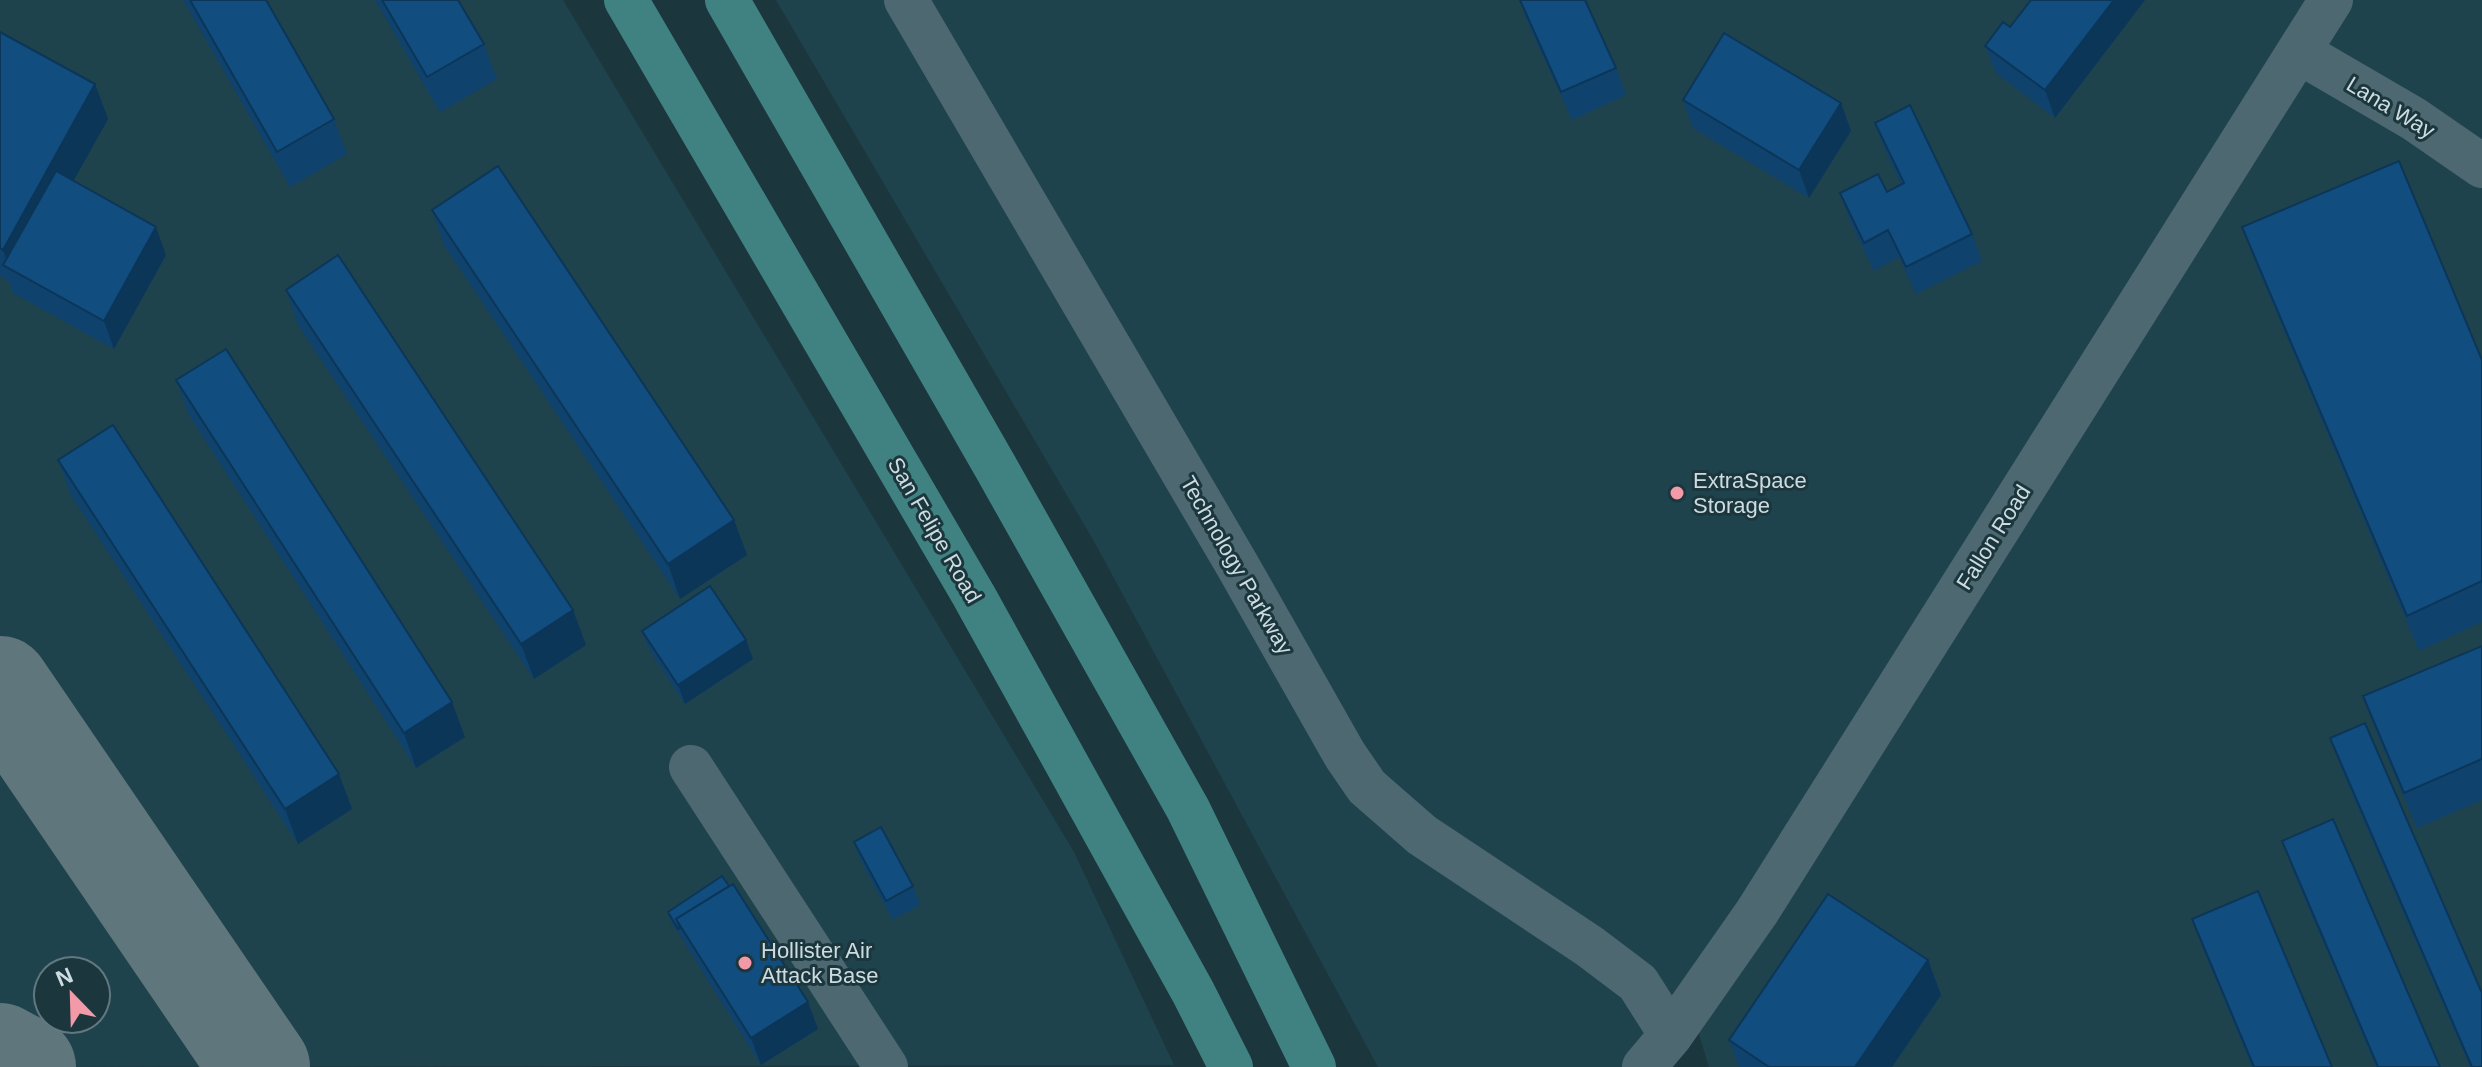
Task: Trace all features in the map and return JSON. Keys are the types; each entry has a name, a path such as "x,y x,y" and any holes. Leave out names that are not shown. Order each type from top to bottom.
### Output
{"main road":[{"name":"San Felipe Road","path":"626,0 974,596 1193,992 1231,1067"},
{"path":"727,0 1188,809 1314,1067"}],"street":[{"name":"Technology Parkway","path":"906,0 1345,755 1367,787 1422,835 1589,946 1638,983 1661,1056"},
{"name":"Fallon Road","path":"1661,1056 1757,912 2331,0"},
{"name":"Lana Way","path":"2299,52 2414,119 2482,166"},
{"path":"691,767 886,1067"}],"shaded area":[{"path":"0,0 563,0 1074,852 1174,1065 0,1067"},
{"path":"776,0 2482,0 2482,1067 1709,1067 1691,1009 1642,1067 1378,1067 1095,543"}],"building":[{"path":"190,0 266,0 334,119 277,152"},
{"path":"382,0 458,0 484,44 427,77"},
{"path":"1520,0 1585,0 1616,68 1561,92"},
{"path":"2031,0 2114,0 2045,90 1985,46 2003,22 2010,27"},
{"path":"0,32 95,84 3,250 0,248"},
{"path":"1724,33 1841,103 1799,170 1683,100"},
{"path":"1910,105 1972,234 1906,267 1888,230 1864,243 1840,193 1878,174 1887,192 1904,183 1875,123"},
{"path":"2399,161 2482,360 2482,581 2407,616 2242,227"},
{"path":"498,166 734,520 668,564 432,210"},
{"path":"56,171 156,227 104,321 3,265"},
{"path":"338,255 573,610 521,644 286,290"},
{"path":"226,349 452,702 404,733 176,380"},
{"path":"113,425 339,774 285,809 58,460"},
{"path":"710,586 746,640 678,685 642,631"},
{"path":"2482,646 2482,759 2404,793 2363,696"},
{"path":"2365,723 2482,993 2482,1067 2472,1067 2330,738"},
{"path":"2333,819 2440,1067 2378,1067 2282,841"},
{"path":"881,827 913,886 886,901 854,842"},
{"path":"722,876 729,886 676,919 678,929 668,912"},
{"path":"733,884 808,1002 751,1038 676,919"},
{"path":"2258,891 2332,1067 2254,1067 2192,919"},
{"path":"1828,894 1928,960 1855,1067 1769,1067 1729,1040"}],"taxiway":[{"path":"0,686 260,1067"},
{"path":"0,1053 26,1067"}],"place":[{"name":"ExtraSpace Storage","path":"1677,493"},
{"name":"Hollister Air Attack Base","path":"745,963"}]}
